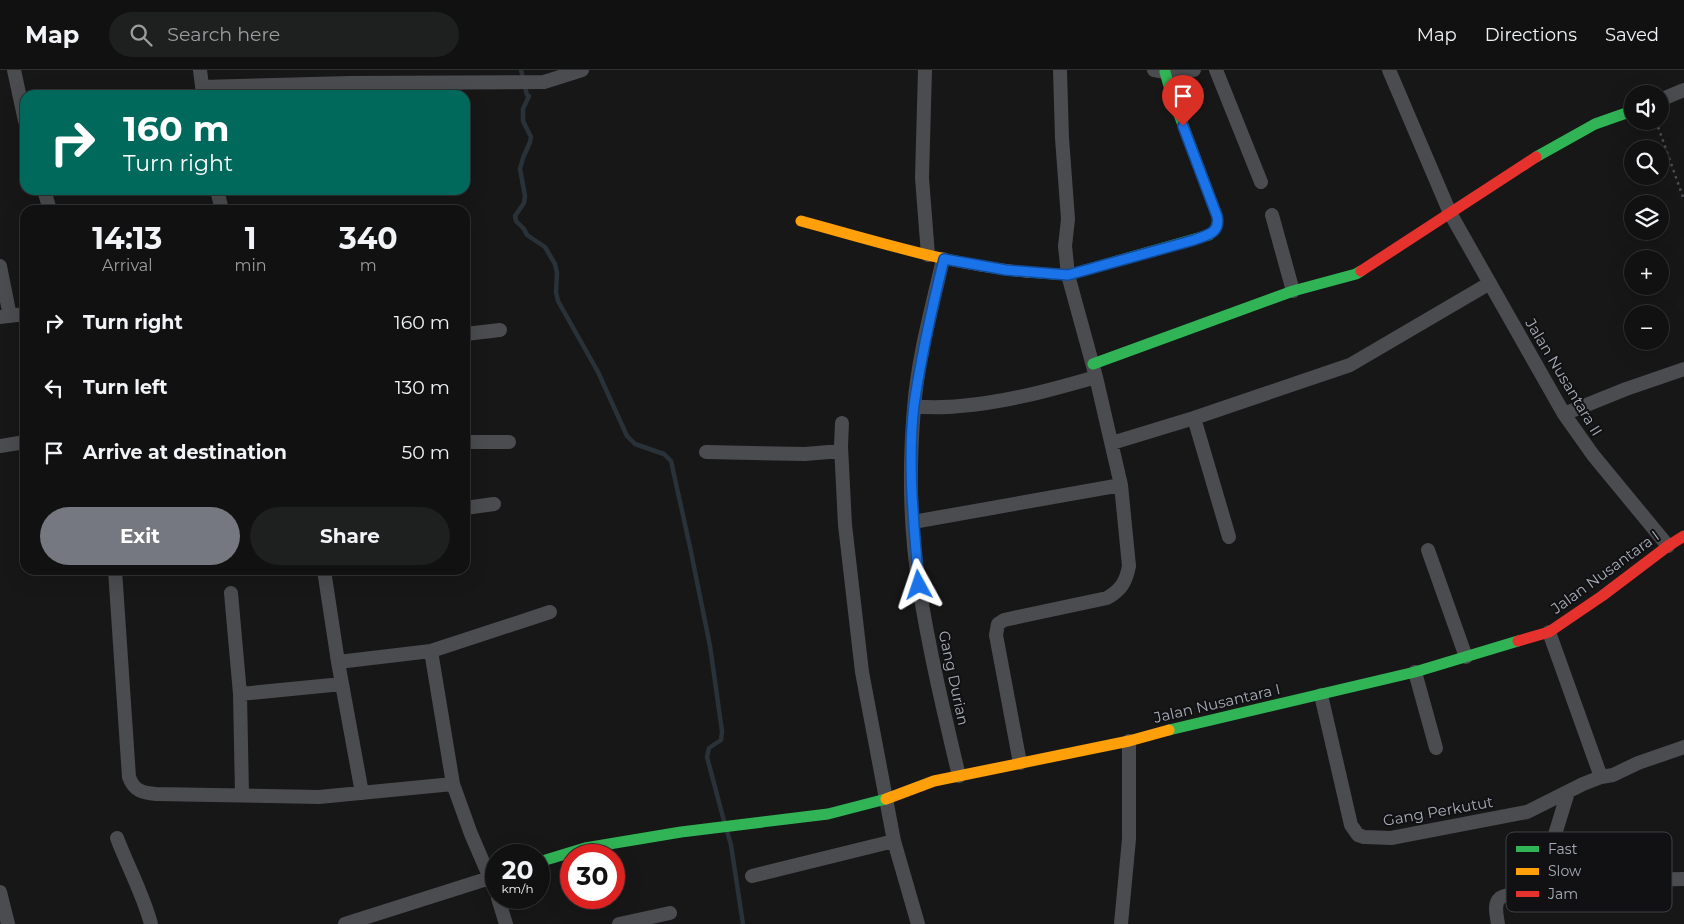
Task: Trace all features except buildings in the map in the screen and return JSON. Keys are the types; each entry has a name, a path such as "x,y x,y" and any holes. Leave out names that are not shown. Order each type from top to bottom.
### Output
{"street":[{"path":"14,70 20,97"},
{"path":"200,70 203,90"},
{"path":"221,90 350,83 544,82 582,70"},
{"path":"925,70 922,178 928,255"},
{"path":"1020,763 996,635 998,624 1004,620 1107,598 1122,588 1129,566 1120,485 1112,444 1068,275 1065,246 1068,219 1062,138 1060,70"},
{"path":"801,220 944,259 1006,270 1068,275 1213,233 1218,226 1217,216 1171,93 1160,71 1194,70"},
{"path":"1216,70 1261,182"},
{"name":"Jalan Nusantara II","path":"1389,70 1450,213 1564,414 1593,455 1668,546"},
{"path":"1669,96 1684,90"},
{"path":"914,407 959,407 1026,397 1077,384 1094,371 1293,291 1356,274 1536,157 1595,124 1624,114"},
{"path":"1272,215 1293,291"},
{"name":"Gang Durian","path":"944,259 924,341 914,407 912,464 913,522 919,585 930,648 959,776"},
{"path":"0,266 5,317 20,315"},
{"path":"1112,444 1350,364 1490,283"},
{"path":"470,333 500,330"},
{"path":"1564,414 1626,389 1684,369"},
{"path":"1194,418 1229,537"},
{"path":"842,423 841,452 845,525 862,672 894,841 918,924"},
{"path":"470,442 509,442"},
{"path":"0,446 20,443"},
{"path":"706,452 805,454 841,452"},
{"path":"913,522 1120,485"},
{"path":"470,507 494,504"},
{"name":"Jalan Nusantara I","path":"550,859 585,848 729,826 828,814 886,799 934,781 1128,741 1415,672 1549,632 1684,536"},
{"path":"1428,550 1466,657"},
{"path":"115,575 128,768 129,777 137,790 150,794 318,796 452,784"},
{"path":"325,575 338,662 362,793"},
{"path":"231,593 240,694 242,794"},
{"path":"338,662 431,651 550,612"},
{"path":"1549,632 1601,777"},
{"path":"431,651 452,784 471,834 485,861"},
{"path":"1415,672 1436,748"},
{"path":"240,694 342,684"},
{"name":"Gang Perkutut","path":"1321,695 1351,825 1358,835 1370,838 1391,838 1527,812 1601,777 1613,775 1638,763 1684,747"},
{"path":"1121,924 1129,839 1128,741"},
{"path":"1556,832 1568,792"},
{"path":"117,838 126,863 138,885 151,924"},
{"path":"752,876 894,841"},
{"path":"345,924 485,879"},
{"path":"0,892 8,924"},
{"path":"1498,924 1496,908 1499,899 1506,896"},
{"path":"501,909 506,924"},
{"path":"619,924 670,913"}],"path":[{"path":"1659,130 1684,200"}],"waterway":[{"path":"521,70 527,95 529,96 523,109 523,121 531,137 520,169 525,196 524,203 515,216 516,221 527,235 545,247 555,264 558,301 598,372 627,436 635,444 664,454 671,461 710,646 722,731 721,740 709,748 707,757 724,821"},
{"path":"727,831 731,845 743,924"}],"traffic: fast":[{"path":"1027,272 1068,275 1209,235 1215,229 1218,222 1217,216 1165,72"},
{"path":"1536,157 1595,124 1624,114"},
{"path":"1093,364 1293,291 1361,271"},
{"path":"1169,730 1415,672 1518,641"},
{"path":"550,859 585,848 681,832 828,814 886,799"}],"traffic: slow":[{"path":"801,221 941,258 998,269 1027,272"},
{"path":"886,799 934,781 1129,741 1169,730"}],"traffic: jam":[{"path":"1361,271 1536,157"},
{"path":"1518,641 1549,632 1684,536"}],"route":[{"path":"919,585 913,522 912,464 914,407 924,341 944,259 1006,270 1068,275 1213,233 1218,226 1217,216 1183,126"}]}
